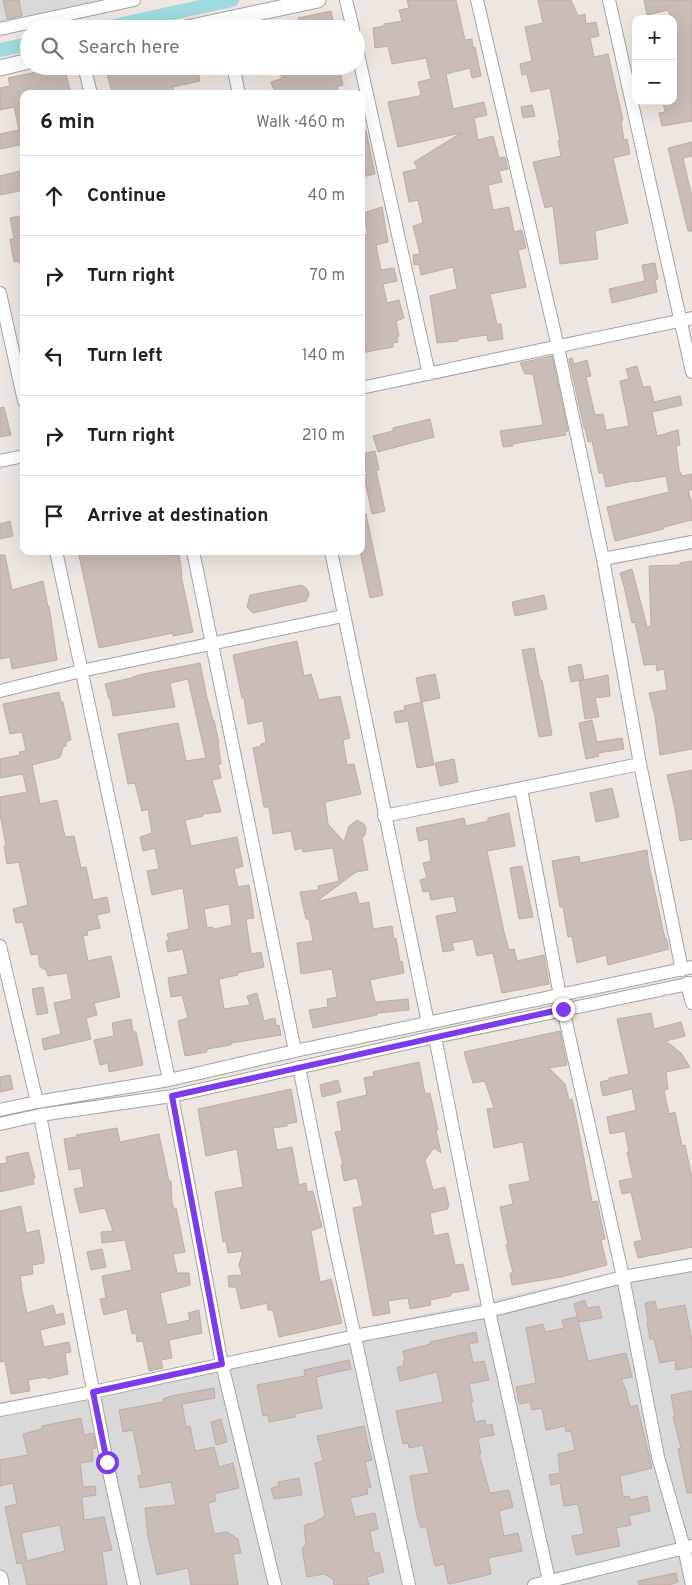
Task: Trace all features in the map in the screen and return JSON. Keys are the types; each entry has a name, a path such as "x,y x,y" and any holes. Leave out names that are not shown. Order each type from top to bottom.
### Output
{"street":[{"path":"42,20 134,0"},
{"path":"240,20 318,0"},
{"path":"346,0 351,20"},
{"path":"0,1110 169,1080 295,1051 687,968 640,764 603,559 558,347 477,0"},
{"path":"609,0 686,320 692,372"},
{"path":"0,29 20,25"},
{"path":"0,68 20,63"},
{"path":"86,75 90,90"},
{"path":"235,75 238,90"},
{"path":"363,75 429,374"},
{"path":"0,293 20,383"},
{"path":"365,387 686,320"},
{"path":"0,461 20,457"},
{"path":"603,559 692,542"},
{"path":"57,555 169,1080"},
{"path":"194,555 295,1051"},
{"path":"332,555 428,1023"},
{"path":"0,691 81,671 343,616"},
{"path":"384,816 640,764"},
{"path":"521,789 560,996"},
{"path":"0,946 37,1102"},
{"path":"0,1124 40,1115 172,1096 563,1009 690,983 692,1003"},
{"path":"563,1009 623,1277 658,1457 688,1547 692,1585"},
{"path":"435,1037 489,1311 550,1584"},
{"path":"299,1067 408,1585"},
{"path":"172,1096 222,1364 275,1585"},
{"path":"40,1115 93,1392 134,1585"},
{"path":"0,1410 355,1336 489,1311 623,1277 692,1265"},
{"path":"534,1585 550,1584 688,1547"},
{"path":"0,1578 2,1585"}],"shaded area":[{"path":"0,0 138,0 49,20 20,20 20,27 0,31"},
{"path":"692,1257 692,1585 0,1585 0,1405"}],"building":[{"path":"3,0 19,0 22,16 7,19"},
{"path":"407,0 456,0 465,40 472,39 473,48 475,47 481,76 472,78 470,68 446,74 453,109 484,102 487,115 474,118 478,140 493,136 499,158 505,157 508,169 499,171 502,182 488,185 493,210 509,207 514,232 522,230 526,248 518,250 526,287 490,294 497,324 501,324 503,339 488,341 487,335 437,343 430,296 457,289 453,267 421,275 419,264 414,265 413,255 420,254 413,226 423,223 418,200 409,202 403,172 418,169 414,162 461,133 398,147 388,102 419,96 421,94 418,82 431,79 426,58 392,64 388,46 375,48 373,28 402,21 399,10 409,8"},
{"path":"538,0 571,0 578,16 585,14 586,24 596,22 599,36 590,38 594,57 608,54 623,120 621,121 624,140 627,139 630,154 613,158 628,223 595,231 598,259 560,264 553,206 545,208 533,162 561,156 550,88 531,92 527,74 522,75 520,64 532,61 525,27 543,23"},
{"path":"644,0 692,0 692,121 662,126 659,113 665,112 664,105 677,105 677,15 669,14 668,10 647,15"},
{"path":"331,11 333,20 299,20 298,18"},
{"path":"22,75 66,75 70,90 20,90 20,145 0,149 0,134 19,130 14,107 0,110 0,88 10,86 8,78"},
{"path":"107,75 199,75 200,81 173,87 173,90 111,90"},
{"path":"280,75 341,75 343,85 337,87 338,90 274,90 271,82 283,78"},
{"path":"532,105 535,116 523,118 521,107"},
{"path":"365,131 366,131 375,174 365,176"},
{"path":"692,142 692,156 683,158 692,197 692,231 688,231 668,148"},
{"path":"20,171 20,191 0,195 0,176"},
{"path":"382,207 388,242 376,245 381,270 394,268 397,281 383,284 387,303 399,300 404,318 396,321 399,336 397,337 398,342 393,343 393,347 365,352 365,234 368,234 365,212"},
{"path":"20,216 20,263 18,261 14,262 10,239 14,239 10,218"},
{"path":"655,263 658,279 655,280 657,292 612,303 609,289 645,281 642,265"},
{"path":"552,356 568,431 565,432 566,435 503,447 500,431 543,425 533,374 525,374 520,363"},
{"path":"572,358 574,364 587,360 591,376 586,377 595,415 603,414 606,430 629,426 620,381 629,379 626,369 637,366 643,387 650,386 654,402 680,396 682,405 652,412 657,436 678,430 680,445 676,446 679,470 682,476 692,474 692,490 688,490 692,505 692,520 615,541 607,507 669,492 666,476 606,487 603,473 599,473 592,441 588,442 584,428 569,359"},
{"path":"4,407 11,435 0,437 0,408"},
{"path":"430,419 434,437 378,452 373,436 393,431 393,428"},
{"path":"375,451 379,470 376,470 385,511 372,514 365,480 365,475 367,474 365,453"},
{"path":"365,514 383,595 370,598 361,556 365,555"},
{"path":"10,521 13,536 0,539 0,524"},
{"path":"0,555 5,555 12,590 43,581 49,606 57,660 12,669 10,657 0,659"},
{"path":"79,555 179,555 181,575 193,632 173,636 173,633 99,648"},
{"path":"692,561 692,749 660,755 655,716 649,693 667,690 664,669 657,671 656,664 644,665 635,622 632,623 620,573 632,569 647,627 651,626 649,566 680,565 680,563"},
{"path":"302,585 307,589 309,595 306,601 253,613 247,607 250,595"},
{"path":"544,595 547,609 515,616 512,602"},
{"path":"297,641 304,676 311,674 319,700 340,696 350,738 343,740 347,765 354,764 361,794 325,802 328,824 344,842 349,826 357,820 364,824 366,829 365,835 362,838 368,870 356,872 316,902 356,892 359,904 369,902 373,929 392,926 404,973 370,980 375,1002 408,999 409,1010 377,1013 377,1015 313,1028 309,1010 328,1007 327,999 337,997 332,969 301,974 297,943 313,941 309,919 306,919 300,892 319,890 318,886 339,881 333,848 303,852 302,848 295,850 291,831 273,834 269,807 264,807 253,748 266,743 263,721 248,724 244,698 242,698 233,655"},
{"path":"534,648 552,735 539,737 522,650"},
{"path":"200,663 219,743 221,764 218,764 221,778 212,780 221,812 202,814 203,816 185,820 191,846 237,837 243,866 234,869 238,887 249,885 254,918 246,919 251,954 261,952 264,967 219,979 224,1009 250,1005 247,996 257,993 264,1021 275,1018 276,1026 279,1025 281,1035 231,1043 231,1045 207,1049 207,1052 185,1056 178,1021 188,1018 182,995 171,997 168,978 188,974 183,949 168,952 166,941 169,940 167,934 189,929 183,888 152,895 147,871 159,869 155,848 143,851 140,837 152,833 148,809 142,811 135,783 128,784 118,734 178,723 186,761 206,758 188,679 170,683 175,707 113,716 105,684 138,675","holes":["229,904 232,925 214,929 212,927 207,928 204,909"]},
{"path":"581,664 584,679 571,682 568,667"},
{"path":"435,674 440,698 421,702 416,678"},
{"path":"608,675 610,696 595,698 599,717 585,719 579,681"},
{"path":"59,692 71,740 66,742 66,746 63,747 59,758 32,765 40,804 57,800 65,837 74,836 81,868 86,867 93,900 107,897 110,912 97,915 100,928 87,931 88,935 83,936 88,961 111,956 120,997 94,1003 97,1015 86,1018 91,1039 44,1050 42,1039 61,1034 54,1003 72,999 67,973 48,976 46,970 40,967 38,954 31,955 23,922 16,923 13,909 28,905 19,862 7,864 4,846 6,846 0,814 0,797 27,792 23,774 0,778 0,759 20,755 19,752 26,751 22,732 10,734 3,704"},
{"path":"422,702 434,765 417,768 408,721 396,723 394,712 405,710 404,706"},
{"path":"592,720 597,742 622,738 624,749 598,753 599,756 586,759 579,723"},
{"path":"454,759 458,782 440,786 435,763"},
{"path":"692,770 692,839 680,841 667,775"},
{"path":"612,788 619,817 596,822 590,793"},
{"path":"509,813 515,846 487,851 504,932 509,950 514,949 517,961 544,955 549,984 502,993 493,953 477,956 473,939 452,943 454,950 443,952 436,916 457,912 454,896 431,900 429,891 423,892 420,880 427,878 423,863 431,861 428,839 419,841 416,828 464,818 466,826 488,821 488,818"},
{"path":"647,850 665,939 669,949 608,965 606,955 577,963 572,936 568,937 563,907 560,907 552,861 579,856 580,863"},
{"path":"522,866 533,917 519,919 510,868"},
{"path":"43,987 48,1013 37,1015 32,989"},
{"path":"651,1013 654,1029 681,1022 685,1036 666,1041 681,1053 690,1067 666,1072 668,1089 664,1090 669,1114 675,1112 682,1146 685,1145 692,1178 692,1247 638,1258 634,1242 642,1240 631,1192 622,1194 619,1181 633,1178 627,1152 629,1152 625,1131 610,1134 607,1117 636,1110 632,1089 603,1096 600,1082 629,1074 617,1019"},
{"path":"131,1019 133,1032 136,1032 143,1065 109,1072 108,1063 100,1065 94,1040 114,1036 112,1023"},
{"path":"560,1031 567,1065 549,1068 565,1084 569,1100 572,1099 592,1202 597,1201 605,1239 601,1240 607,1265 561,1277 512,1285 510,1273 513,1273 500,1207 513,1204 509,1185 530,1181 523,1142 494,1148 487,1109 494,1108 485,1081 473,1083 464,1052"},
{"path":"419,1062 425,1094 430,1093 441,1153 434,1148 425,1160 433,1190 445,1187 449,1206 448,1209 430,1213 434,1236 448,1233 455,1265 463,1264 469,1290 430,1300 431,1305 410,1309 408,1298 388,1301 390,1313 373,1316 353,1208 363,1206 357,1178 344,1181 341,1165 343,1165 335,1132 342,1131 337,1102 367,1095 364,1078 374,1076 373,1072"},
{"path":"10,1075 13,1089 0,1092 0,1077"},
{"path":"338,1080 341,1092 322,1097 320,1085"},
{"path":"291,1089 297,1122 273,1128 277,1150 292,1147 299,1185 306,1183 307,1192 313,1191 322,1227 311,1231 320,1282 331,1279 342,1323 279,1337 273,1310 268,1310 267,1303 241,1309 236,1287 229,1287 228,1276 242,1275 239,1265 243,1251 228,1253 226,1241 223,1242 215,1192 243,1187 237,1149 206,1156 198,1109"},
{"path":"117,1128 120,1142 159,1134 169,1181 171,1181 172,1203 174,1209 176,1208 185,1252 173,1254 177,1273 189,1273 190,1285 160,1293 167,1325 190,1320 188,1313 199,1310 202,1333 169,1340 172,1358 161,1360 163,1368 149,1371 143,1341 137,1342 136,1333 132,1334 127,1309 104,1315 100,1299 106,1298 102,1276 132,1270 125,1240 102,1243 101,1232 113,1231 105,1208 80,1213 74,1189 84,1187 81,1168 69,1170 64,1139"},
{"path":"28,1152 35,1178 33,1178 34,1184 0,1192 0,1164 7,1163 6,1157"},
{"path":"21,1206 26,1233 39,1230 44,1257 44,1263 32,1265 33,1274 20,1276 27,1313 53,1305 56,1315 63,1313 65,1324 40,1330 44,1347 69,1342 71,1352 65,1353 68,1374 48,1379 46,1377 28,1380 30,1391 11,1394 5,1361 0,1362 0,1211"},
{"path":"102,1249 106,1267 91,1270 87,1252"},
{"path":"585,1300 587,1308 599,1306 602,1318 579,1322 574,1304"},
{"path":"655,1301 657,1310 685,1305 692,1340 692,1367 676,1370 675,1360 660,1363 654,1339 650,1339 645,1303"},
{"path":"577,1317 588,1361 626,1353 632,1377 621,1379 630,1407 637,1405 652,1468 620,1476 623,1497 629,1496 630,1500 647,1496 650,1511 629,1516 631,1525 616,1528 620,1546 576,1555 572,1536 584,1534 578,1504 564,1506 560,1483 551,1485 549,1475 560,1473 558,1454 575,1450 571,1431 566,1432 565,1426 546,1430 542,1408 532,1410 530,1402 519,1404 516,1387 536,1383 526,1328 543,1324 545,1332 564,1328 562,1320"},
{"path":"476,1332 478,1342 469,1344 473,1363 484,1361 489,1380 469,1384 473,1402 471,1403 475,1422 485,1420 486,1426 492,1424 494,1435 478,1438 481,1454 479,1454 490,1493 509,1490 513,1507 499,1511 504,1536 518,1533 522,1551 488,1558 491,1574 450,1584 448,1583 444,1564 435,1566 426,1526 421,1528 417,1516 410,1476 429,1473 423,1445 409,1448 408,1443 403,1444 396,1411 443,1402 437,1372 400,1381 397,1367 404,1366 403,1351 431,1344 430,1342"},
{"path":"349,1360 351,1369 316,1377 322,1408 294,1414 295,1417 269,1422 268,1415 263,1416 257,1385 305,1376 304,1370"},
{"path":"214,1388 215,1398 182,1404 186,1427 190,1426 195,1451 214,1447 219,1467 233,1463 239,1488 214,1494 216,1501 208,1503 214,1534 227,1532 238,1539 241,1553 233,1554 238,1585 191,1585 188,1568 157,1575 148,1537 145,1508 176,1505 171,1482 140,1488 138,1476 142,1475 133,1430 123,1432 119,1410 163,1402 163,1399 171,1396"},
{"path":"692,1391 692,1493 687,1493 678,1449 681,1448 673,1417 675,1417 671,1395"},
{"path":"81,1418 84,1435 93,1433 96,1448 92,1449 93,1461 80,1463 83,1487 95,1486 96,1495 82,1497 84,1520 104,1517 112,1550 102,1552 107,1585 27,1585 22,1563 17,1564 5,1507 17,1504 13,1483 0,1486 0,1460 28,1455 23,1434 42,1429 42,1426","holes":["60,1525 65,1551 27,1561 21,1533"]},
{"path":"221,1419 227,1442 216,1445 211,1422"},
{"path":"364,1426 372,1460 365,1462 371,1487 367,1488 368,1494 350,1498 355,1517 375,1513 378,1529 370,1531 374,1553 379,1552 384,1572 367,1577 369,1585 334,1585 333,1579 324,1574 307,1577 302,1549 306,1544 304,1526 325,1516 315,1463 323,1461 317,1436"},
{"path":"299,1478 302,1495 274,1499 271,1488 279,1486 278,1482"},
{"path":"676,1573 678,1582 669,1585 639,1585 638,1581"}],"waterway":[{"path":"141,20 232,0"},
{"path":"0,50 20,46"}],"route":[{"path":"107,1462 93,1392 222,1364 172,1096 563,1009"}]}
